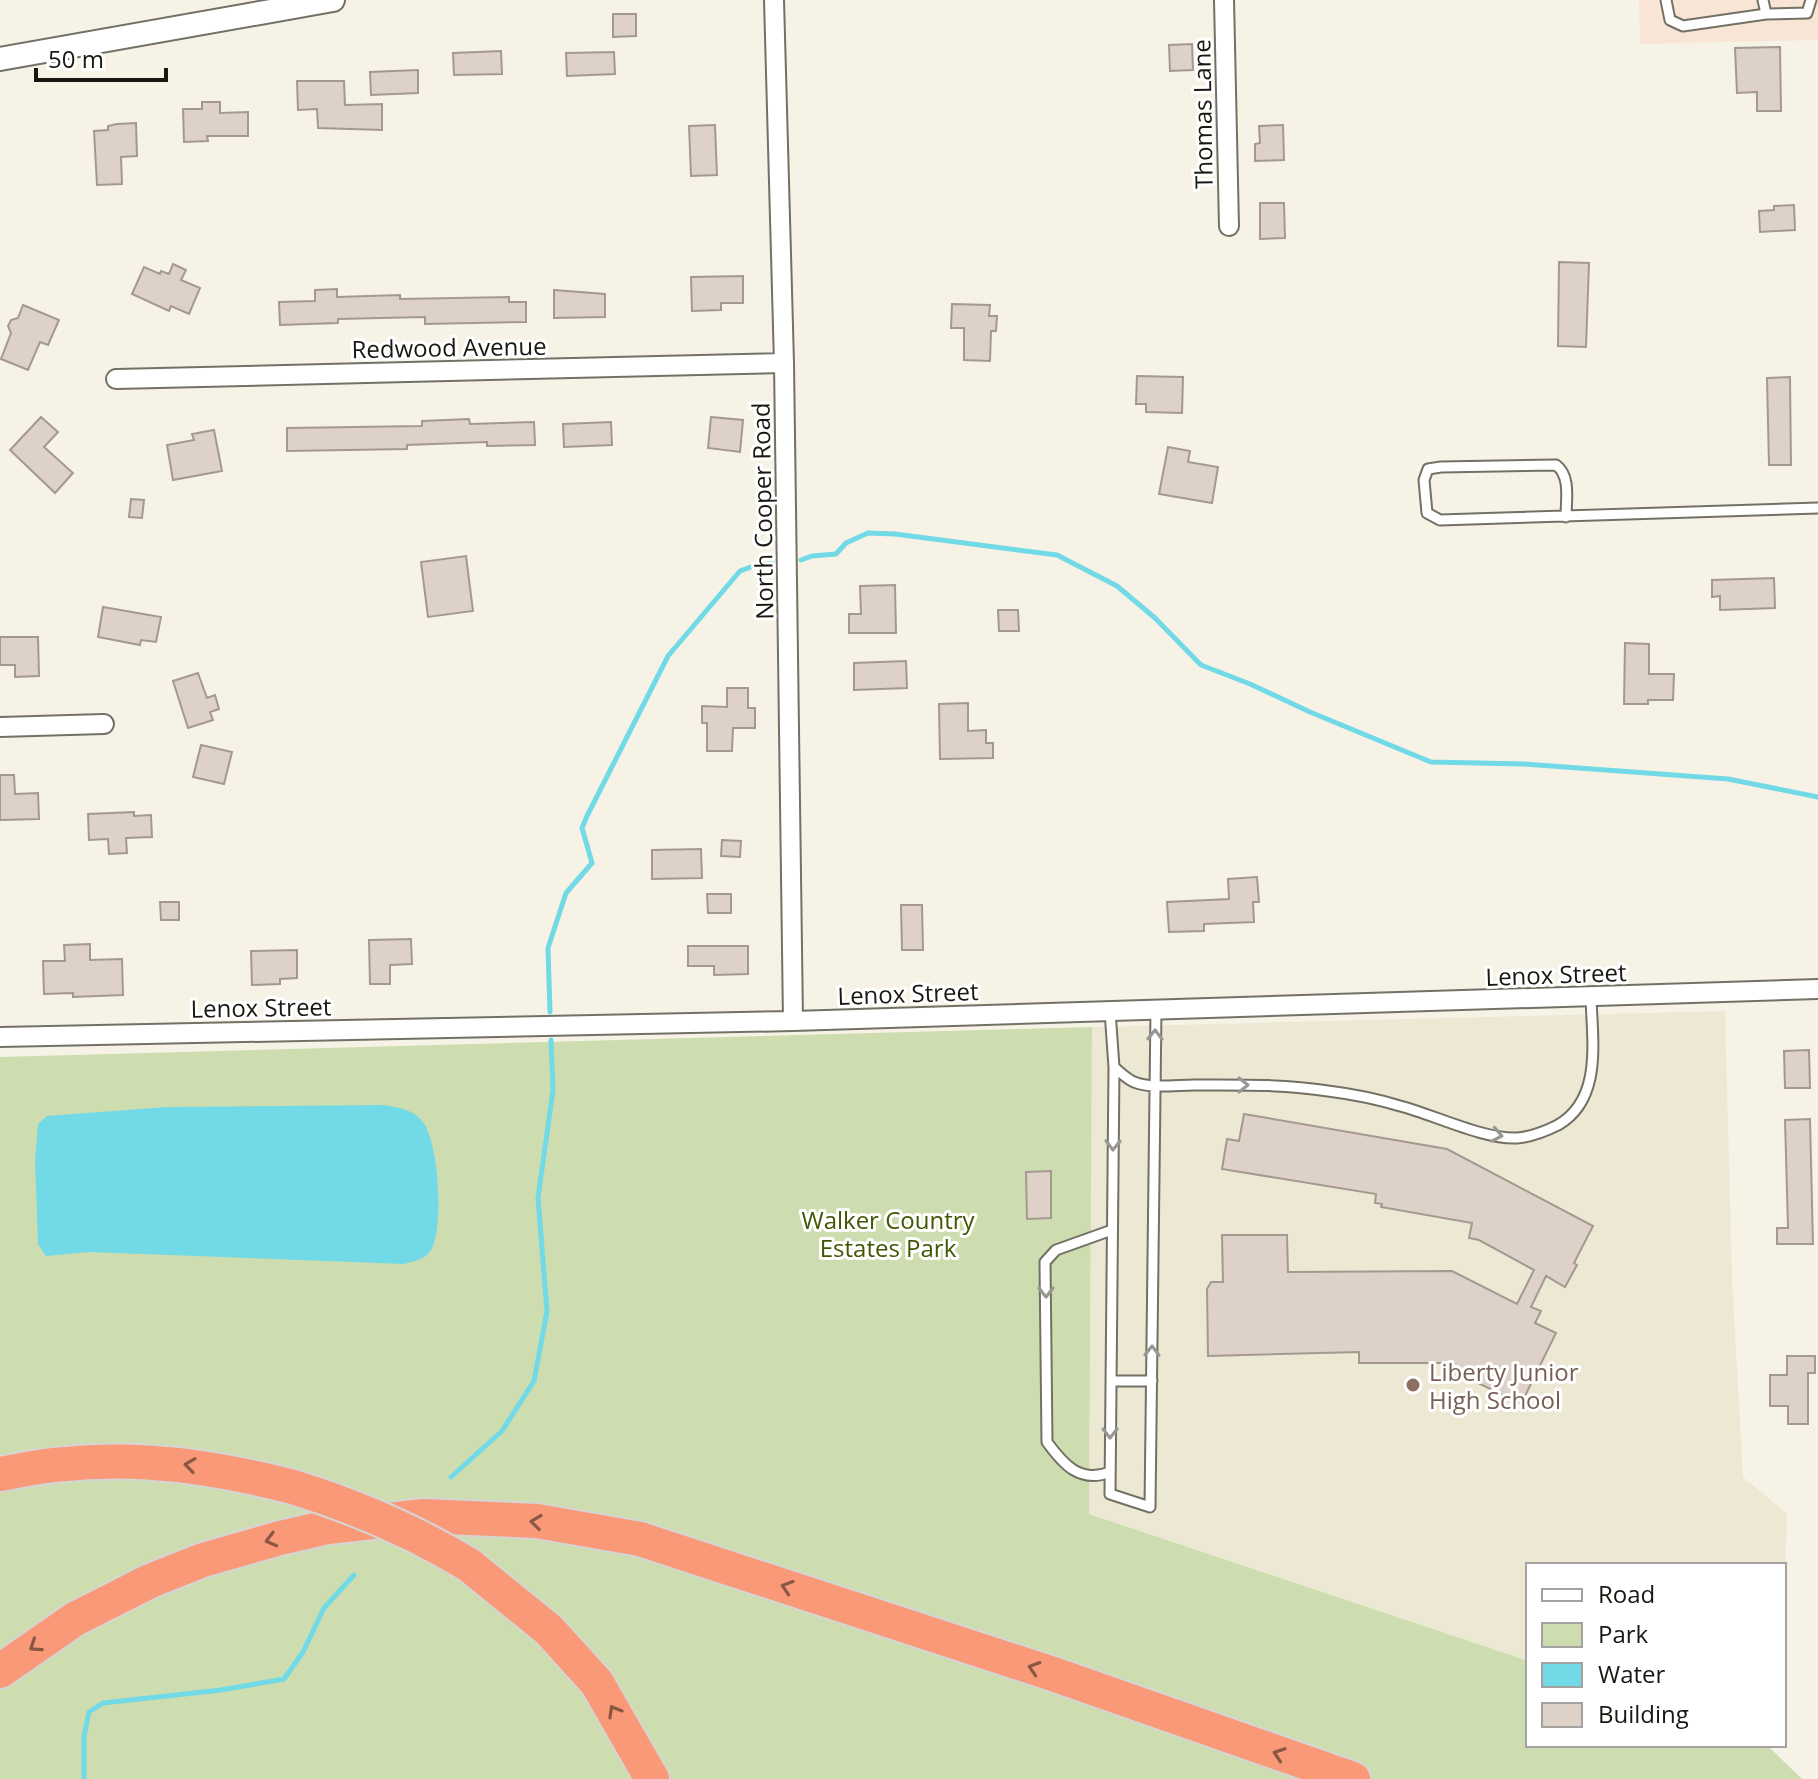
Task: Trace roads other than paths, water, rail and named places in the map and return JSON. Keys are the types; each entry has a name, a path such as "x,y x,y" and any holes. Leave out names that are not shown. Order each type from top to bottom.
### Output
{"highway":[{"path":"0,1474 64,1463 159,1461 230,1471 344,1503 420,1538 469,1565 549,1630 597,1683 652,1779"},
{"path":"0,1671 75,1619 122,1594 203,1560 280,1538 328,1527 424,1516 537,1521 640,1539 1056,1675 1353,1779"}],"street":[{"path":"0,59 333,0"},
{"name":"North Cooper Road","path":"774,0 784,363 793,1021"},
{"name":"Thomas Lane","path":"1224,0 1229,226"},
{"name":"Redwood Avenue","path":"116,379 784,363"},
{"path":"0,727 104,724"},
{"name":"Lenox Street","path":"0,1037 793,1021 1818,989"}],"lane":[{"path":"1666,0 1670,20 1683,26 1766,14 1807,13 1811,0"},
{"path":"1763,0 1766,14"},
{"path":"1566,517 1566,478 1556,465 1441,467 1428,469 1424,480 1427,513 1440,520 1566,517 1818,508"},
{"path":"1114,1067 1134,1082 1281,1086 1330,1091 1400,1105 1495,1136 1517,1138 1560,1124 1583,1098 1590,1083 1592,1064 1591,997"},
{"path":"1110,1011 1114,1067 1110,1494 1150,1507 1156,1010"},
{"path":"1110,1472 1100,1476 1078,1474 1061,1461 1047,1442 1045,1262 1056,1250 1112,1230"},
{"path":"1111,1381 1152,1381"}],"water":[{"path":"384,1105 415,1114 423,1122 433,1148 438,1186 437,1224 431,1250 419,1260 404,1264 89,1252 46,1256 38,1244 35,1159 38,1124 47,1116 167,1107"}],"waterway":[{"path":"801,560 836,554 846,543 868,533 1057,555 1117,586 1155,618 1201,665 1431,762 1524,764 1728,779 1818,797"},
{"path":"550,1012 548,948 566,893 592,863 582,828 587,816 668,656 740,571 772,563"},
{"path":"451,1477 502,1431 534,1381 547,1311 538,1198 553,1090 551,1040"},
{"path":"84,1779 84,1736 89,1712 103,1703 221,1690 284,1679 303,1652 324,1608 354,1575"}],"place":[{"name":"Liberty Junior High School","path":"1413,1385"}],"park label":[{"name":"Walker Country Estates Park","path":"888,1233"}]}
